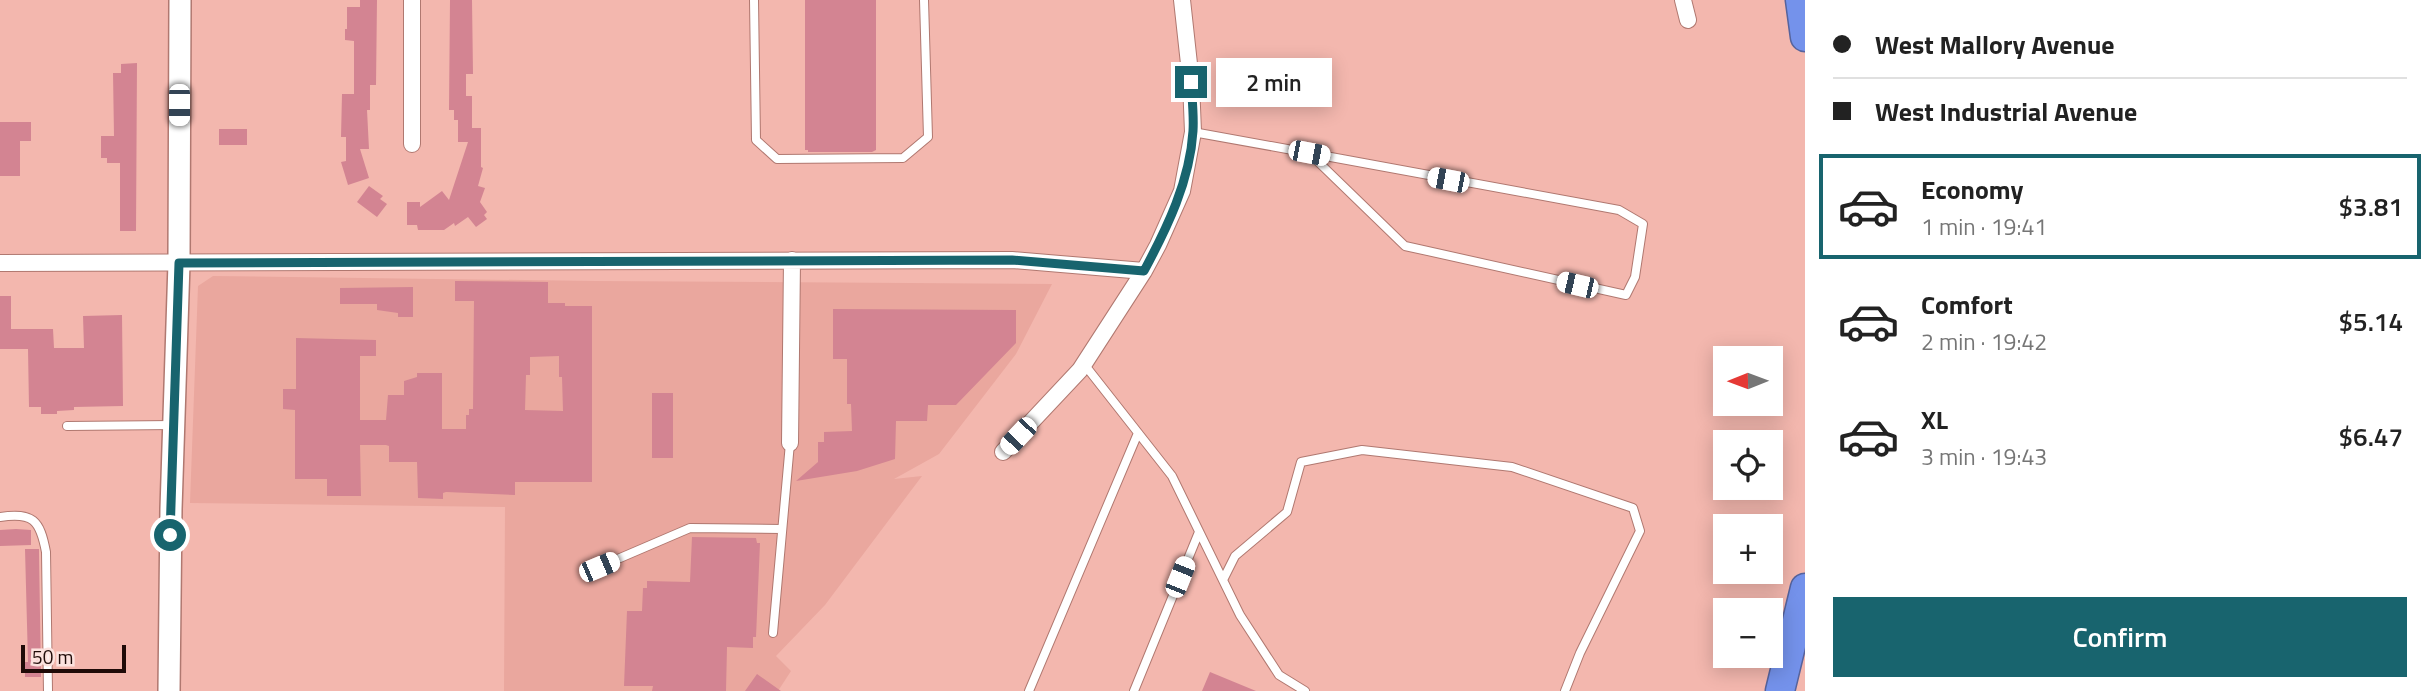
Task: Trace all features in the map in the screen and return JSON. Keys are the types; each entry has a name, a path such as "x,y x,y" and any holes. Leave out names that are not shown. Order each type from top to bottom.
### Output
{"highway":[{"path":"1800,0 1805,37"},
{"path":"1780,691 1805,588"}],"main road":[{"path":"169,691 179,263 180,0"}],"street":[{"path":"412,0 412,144"},
{"path":"1003,452 1084,363 1144,271 1182,191 1193,132 1191,82 1182,0"},
{"path":"1683,0 1688,20"},
{"path":"790,443 792,260"},
{"path":"0,263 1012,260 1144,271"}],"lane":[{"path":"754,0 756,140 776,159 903,159 928,137 925,0"},
{"path":"1193,132 1309,153 1619,210 1643,223 1635,277 1626,295 1405,246 1309,153"},
{"path":"1084,363 1172,476 1240,615 1279,675 1305,691"},
{"path":"67,426 174,425"},
{"path":"1029,691 1138,433"},
{"path":"773,633 790,443"},
{"path":"1223,580 1236,556 1287,512 1301,462 1362,450 1512,467 1633,509 1640,531 1580,653 1565,691"},
{"path":"0,517 30,517 38,523 43,536 47,563 48,691"},
{"path":"599,567 690,528 782,529"},
{"path":"1134,691 1199,532"}],"shaded area":[{"path":"213,276 1052,284 1016,354 939,454 894,479 922,476 825,605 776,656 791,671 778,691 504,691 505,507 190,503 198,286"}],"building":[{"path":"360,0 377,0 376,85 370,85 370,110 367,110 369,149 360,149 369,178 348,185 341,162 346,161 346,137 341,137 342,94 354,94 354,41 345,40 345,29 347,7 360,7"},
{"path":"450,0 472,0 473,74 466,74 466,96 472,96 472,128 481,128 483,168 478,186 485,188 480,202 487,212 484,215 487,219 476,227 468,217 444,230 418,230 417,225 407,225 407,202 420,202 420,207 442,191 449,200 468,142 458,142 458,120 454,120 454,110 449,110"},
{"path":"805,0 876,0 876,150 872,152 805,150"},
{"path":"137,63 136,231 120,231 120,163 107,163 107,158 101,158 101,136 114,136 113,73 121,73 121,64"},
{"path":"0,122 31,122 31,141 20,141 20,176 0,176"},
{"path":"219,129 247,129 247,145 219,145"},
{"path":"369,186 383,196 380,199 387,204 377,217 357,202"},
{"path":"455,281 548,282 548,303 592,306 592,482 515,482 515,495 446,492 443,493 443,499 418,498 417,462 389,462 389,446 386,445 360,445 361,496 327,496 327,479 295,479 295,410 283,409 283,389 296,389 296,338 376,340 376,356 360,356 360,420 386,420 388,395 404,395 404,381 417,377 417,373 442,373 442,429 466,429 466,415 469,415 469,409 473,409 474,301 455,301","holes":["559,356 559,377 562,377 563,411 525,410 526,375 530,375 530,357"]},
{"path":"413,287 413,317 398,317 398,313 377,310 377,304 340,304 340,288"},
{"path":"0,296 11,296 11,329 53,329 54,348 84,348 83,316 122,315 123,406 74,407 74,410 57,411 57,414 41,414 41,407 29,407 28,349 0,349"},
{"path":"833,309 1016,310 1016,343 956,405 928,405 927,421 896,421 895,459 857,471 796,481 818,462 818,442 824,442 824,432 852,431 851,404 847,404 847,359 833,359"},
{"path":"652,393 673,393 673,458 652,458"},
{"path":"0,530 31,530 31,545 0,546"},
{"path":"692,537 756,538 757,543 760,543 756,637 753,637 753,648 727,647 726,691 652,691 653,686 624,686 627,611 642,611 643,588 647,588 647,581 690,582"},
{"path":"25,549 39,549 41,677 25,677 25,662 28,662"},
{"path":"1210,672 1256,691 1202,691"},
{"path":"757,674 781,691 745,691"}],"route":[{"path":"170,535 179,263 1012,260 1144,271 1182,191 1193,132 1191,82"}]}
